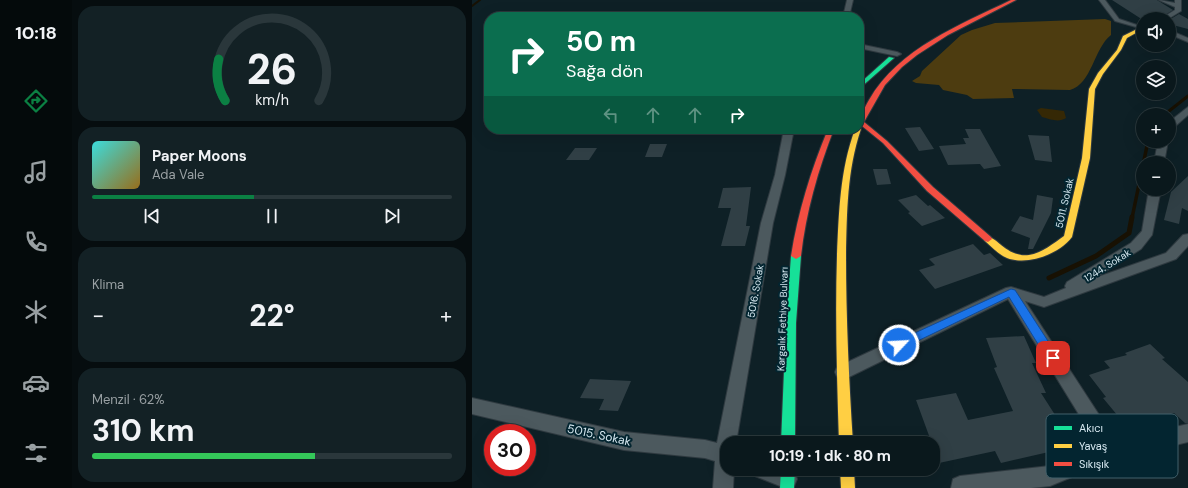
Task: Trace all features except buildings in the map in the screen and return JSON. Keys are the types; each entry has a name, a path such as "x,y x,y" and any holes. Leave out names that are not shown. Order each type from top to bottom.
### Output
{"main road":[{"path":"935,30 995,0"},
{"path":"864,116 872,101 888,79 914,55 944,36 1014,0"},
{"name":"5011. Sokak","path":"864,127 873,130 919,179 1003,252 1013,257 1023,258 1048,252 1068,237 1072,225 1086,158 1090,100 1094,85 1100,74 1119,50 1125,37 1136,31"},
{"path":"864,82 880,66 901,51"},
{"name":"Kargalık Fethiye Bulvarı","path":"788,436 794,268 811,178 829,134"},
{"path":"846,436 841,263 843,190 845,170 856,134"},
{"path":"847,476 848,488"}],"street":[{"path":"847,12 850,0"},
{"path":"1102,0 1117,20 1136,26"},
{"path":"1162,0 1178,3 1176,14"},
{"path":"1176,35 1188,40"},
{"path":"864,47 901,51"},
{"path":"1176,121 1188,110"},
{"name":"5016. Sokak","path":"729,436 767,223 788,134"},
{"path":"786,146 795,134"},
{"name":"1244. Sokak","path":"1044,302 1136,246 1148,232 1154,196"},
{"path":"843,372 1011,292 1044,302 1171,256 1188,238"},
{"path":"1011,292 1088,414"},
{"name":"5015. Sokak","path":"472,406 624,441 705,449 720,453"},
{"path":"1178,435 1188,433"},
{"name":"5016. Sokak","path":"723,488 724,476"},
{"path":"960,486 1046,476"}],"shaded area":[{"path":"1105,19 1111,21 1111,35 1105,41 1083,81 1070,90 1012,89 1014,98 973,99 967,95 943,90 939,85 916,83 912,81 920,76 922,71 961,35 972,30 995,23"},
{"path":"1041,108 1064,111 1066,118 1051,120 1042,117 1037,110"}],"waterway":[{"path":"472,6 480,0"},
{"path":"1173,108 1188,96"},
{"path":"1132,218 1147,148"},
{"path":"1049,278 1096,256 1129,233 1132,217"}],"traffic: fast":[{"path":"864,82 891,58"},
{"path":"788,436 791,323 796,256"},
{"path":"787,488 788,476"}],"traffic: slow":[{"path":"988,239 1000,250 1010,256 1029,258 1043,253 1068,237 1086,158 1092,89 1100,74 1119,50 1125,37 1136,31"},
{"path":"846,436 841,272 844,188 849,158 856,134"},
{"path":"847,476 848,488"}],"traffic: jam":[{"path":"864,116 872,101 887,79 915,54 963,25 1014,0"},
{"path":"864,124 885,142 930,189 988,239"},
{"path":"796,256 801,223 809,191 829,134"}],"route":[{"path":"899,345 1011,292 1053,358"}]}
